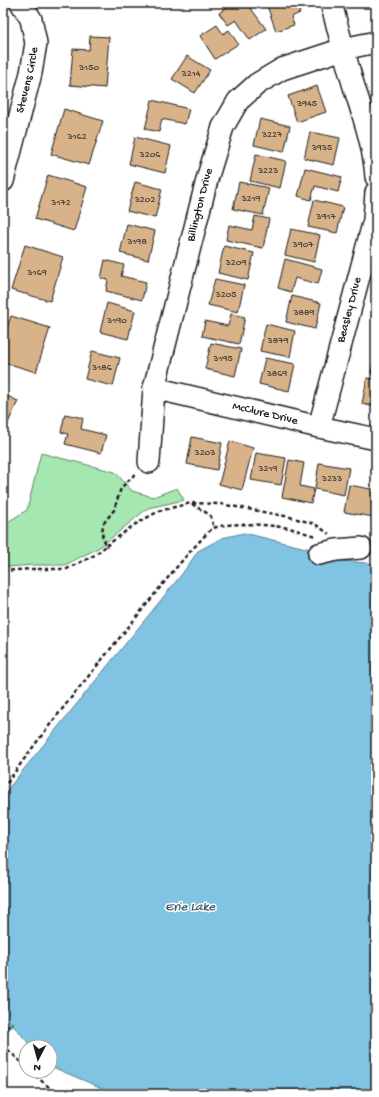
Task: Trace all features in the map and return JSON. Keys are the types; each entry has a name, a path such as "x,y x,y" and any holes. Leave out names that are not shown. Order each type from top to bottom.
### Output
{"street":[{"name":"Stevens Circle","path":"3,181 31,73 36,43 31,19 21,3"},
{"path":"331,3 343,50 370,138 375,162 376,177"},
{"name":"Billington Drive","path":"149,462 154,388 206,183 223,127 238,101 257,84 282,69 343,50 376,42"},
{"name":"Beasley Drive","path":"320,427 372,248 376,192"},
{"name":"McClure Drive","path":"154,388 376,439"},
{"path":"319,546 336,550 361,548"}],"path":[{"path":"106,546 102,534 102,524 114,510 121,488 149,462"},
{"path":"191,504 210,515 214,528"},
{"path":"3,571 68,569 95,555 134,525 159,511 191,504 221,504 290,517 315,524 331,535"},
{"path":"3,789 65,704 167,579 207,533 214,528 236,524 254,524 292,529 319,546"},
{"path":"3,1045 18,1059"},
{"path":"39,1079 57,1094"}],"green space":[{"path":"41,453 115,472 132,491 153,497 177,488 184,500 148,508 100,547 65,565 8,567 3,560 3,525 27,510"}],"water":[{"name":"Erie Lake","path":"244,533 314,550 322,559 376,564 376,1094 110,1094 104,1089 58,1069 58,1039 25,1039 3,1014 3,800 7,790 182,574 198,551 222,538"}],"building":[{"path":"233,3 247,3 266,29 250,40 236,20 228,25 219,13"},
{"path":"266,3 296,3 300,13 291,17 294,25 276,31"},
{"path":"217,25 223,34 229,30 238,44 215,59 200,36"},
{"path":"90,36 109,37 105,88 70,85 73,49 89,50"},
{"path":"187,56 210,70 195,93 172,79"},
{"path":"317,86 326,112 297,122 288,96"},
{"path":"152,100 189,109 185,124 162,119 159,132 145,129"},
{"path":"64,109 103,121 89,165 51,154"},
{"path":"260,119 290,126 284,152 254,145"},
{"path":"310,132 340,138 334,165 304,158"},
{"path":"135,137 171,146 165,173 129,164"},
{"path":"256,154 286,161 280,188 250,181"},
{"path":"305,168 342,177 338,192 315,186 311,200 298,196"},
{"path":"48,175 87,187 74,231 35,219"},
{"path":"135,182 162,189 155,218 127,211"},
{"path":"239,182 269,188 263,215 233,209"},
{"path":"314,200 343,207 337,233 308,227"},
{"path":"255,216 269,219 263,248 226,240 229,225 252,230"},
{"path":"127,224 155,231 148,260 120,253"},
{"path":"291,229 320,235 314,262 285,255"},
{"path":"25,245 63,257 50,301 11,290"},
{"path":"224,246 254,253 248,280 218,273"},
{"path":"285,259 322,269 318,284 295,278 291,292 278,288"},
{"path":"105,260 124,265 121,276 146,282 142,300 106,291 108,280 101,278"},
{"path":"215,279 244,285 238,312 208,305"},
{"path":"292,296 321,303 315,329 286,322"},
{"path":"107,303 135,311 128,339 100,332"},
{"path":"231,314 245,317 239,344 202,336 205,321 228,326"},
{"path":"11,316 50,328 36,372 3,362 3,341"},
{"path":"266,324 295,331 290,357 260,351"},
{"path":"211,343 241,349 235,376 205,369"},
{"path":"92,351 120,358 113,386 85,379"},
{"path":"265,358 295,364 289,391 259,384"},
{"path":"374,358 376,358 376,374 371,373"},
{"path":"367,378 376,379 376,407 362,404"},
{"path":"3,394 18,401 3,434"},
{"path":"65,414 83,418 81,429 106,435 101,453 65,444 68,434 61,432"},
{"path":"192,437 222,443 217,470 187,464"},
{"path":"230,441 253,448 242,490 219,484"},
{"path":"256,453 286,458 281,485 251,480"},
{"path":"289,460 304,463 300,486 314,489 311,503 282,497"},
{"path":"319,463 349,468 344,495 315,489"},
{"path":"349,485 376,490 376,508 374,517 344,512"}],"waterway":[{"path":"3,1032 12,1024"}]}
